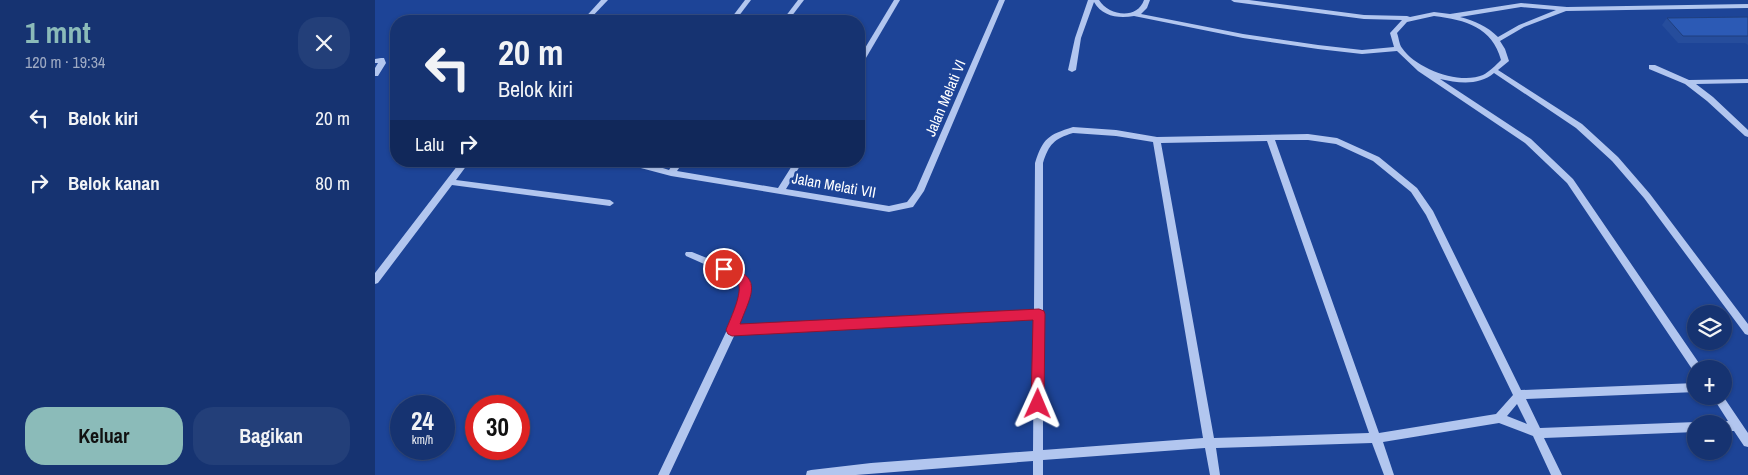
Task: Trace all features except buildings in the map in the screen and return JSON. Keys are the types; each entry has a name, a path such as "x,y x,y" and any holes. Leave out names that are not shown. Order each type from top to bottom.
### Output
{"street":[{"path":"591,15 605,0"},
{"path":"737,15 748,0"},
{"path":"790,15 801,0"},
{"path":"865,53 897,0"},
{"name":"Jalan Melati VI","path":"910,205 920,191 1002,0"},
{"path":"1073,70 1078,38 1091,0 1096,0 1097,5 1108,13 1133,14 1243,36 1361,52 1397,49"},
{"path":"1133,14 1145,7 1147,0"},
{"path":"1234,0 1364,17 1408,18 1434,14 1451,16 1480,26 1498,40 1503,48 1505,61 1497,72 1486,78 1454,80 1421,69"},
{"path":"1451,16 1519,2 1543,3 1567,9 1748,6"},
{"path":"1519,2 1537,19"},
{"path":"1543,3 1552,14"},
{"path":"1498,40 1537,19 1567,9"},
{"path":"1408,18 1399,24 1394,31 1393,40 1397,49 1403,56 1421,69 1528,141 1569,181 1692,360"},
{"path":"375,61 381,60 382,63 375,74"},
{"path":"1652,67 1688,82 1710,99 1748,134"},
{"path":"1497,72 1579,126 1615,159 1647,196 1748,331"},
{"path":"1688,82 1748,81"},
{"path":"1038,475 1039,163 1044,148 1056,136 1073,130 1115,133 1157,140 1308,137 1337,141 1376,160 1414,190 1430,213 1557,475"},
{"path":"1270,137 1389,475"},
{"path":"1157,140 1215,475"},
{"path":"375,280 460,167"},
{"name":"Jalan Melati VII","path":"644,167 889,209 910,205"},
{"path":"671,173 676,167"},
{"path":"781,190 795,167"},
{"path":"449,182 609,203"},
{"path":"663,475 732,330 746,292 746,282 741,276 689,254"},
{"path":"732,330 1039,314"},
{"path":"1499,418 1519,394 1687,387"},
{"path":"1723,405 1748,442"},
{"path":"811,475 871,472 1209,443 1377,438 1499,418 1537,433 1687,427"},
{"path":"1732,426 1738,426"}],"route":[{"path":"724,269 741,276 746,282 746,292 732,330 1039,314 1038,404"}]}
